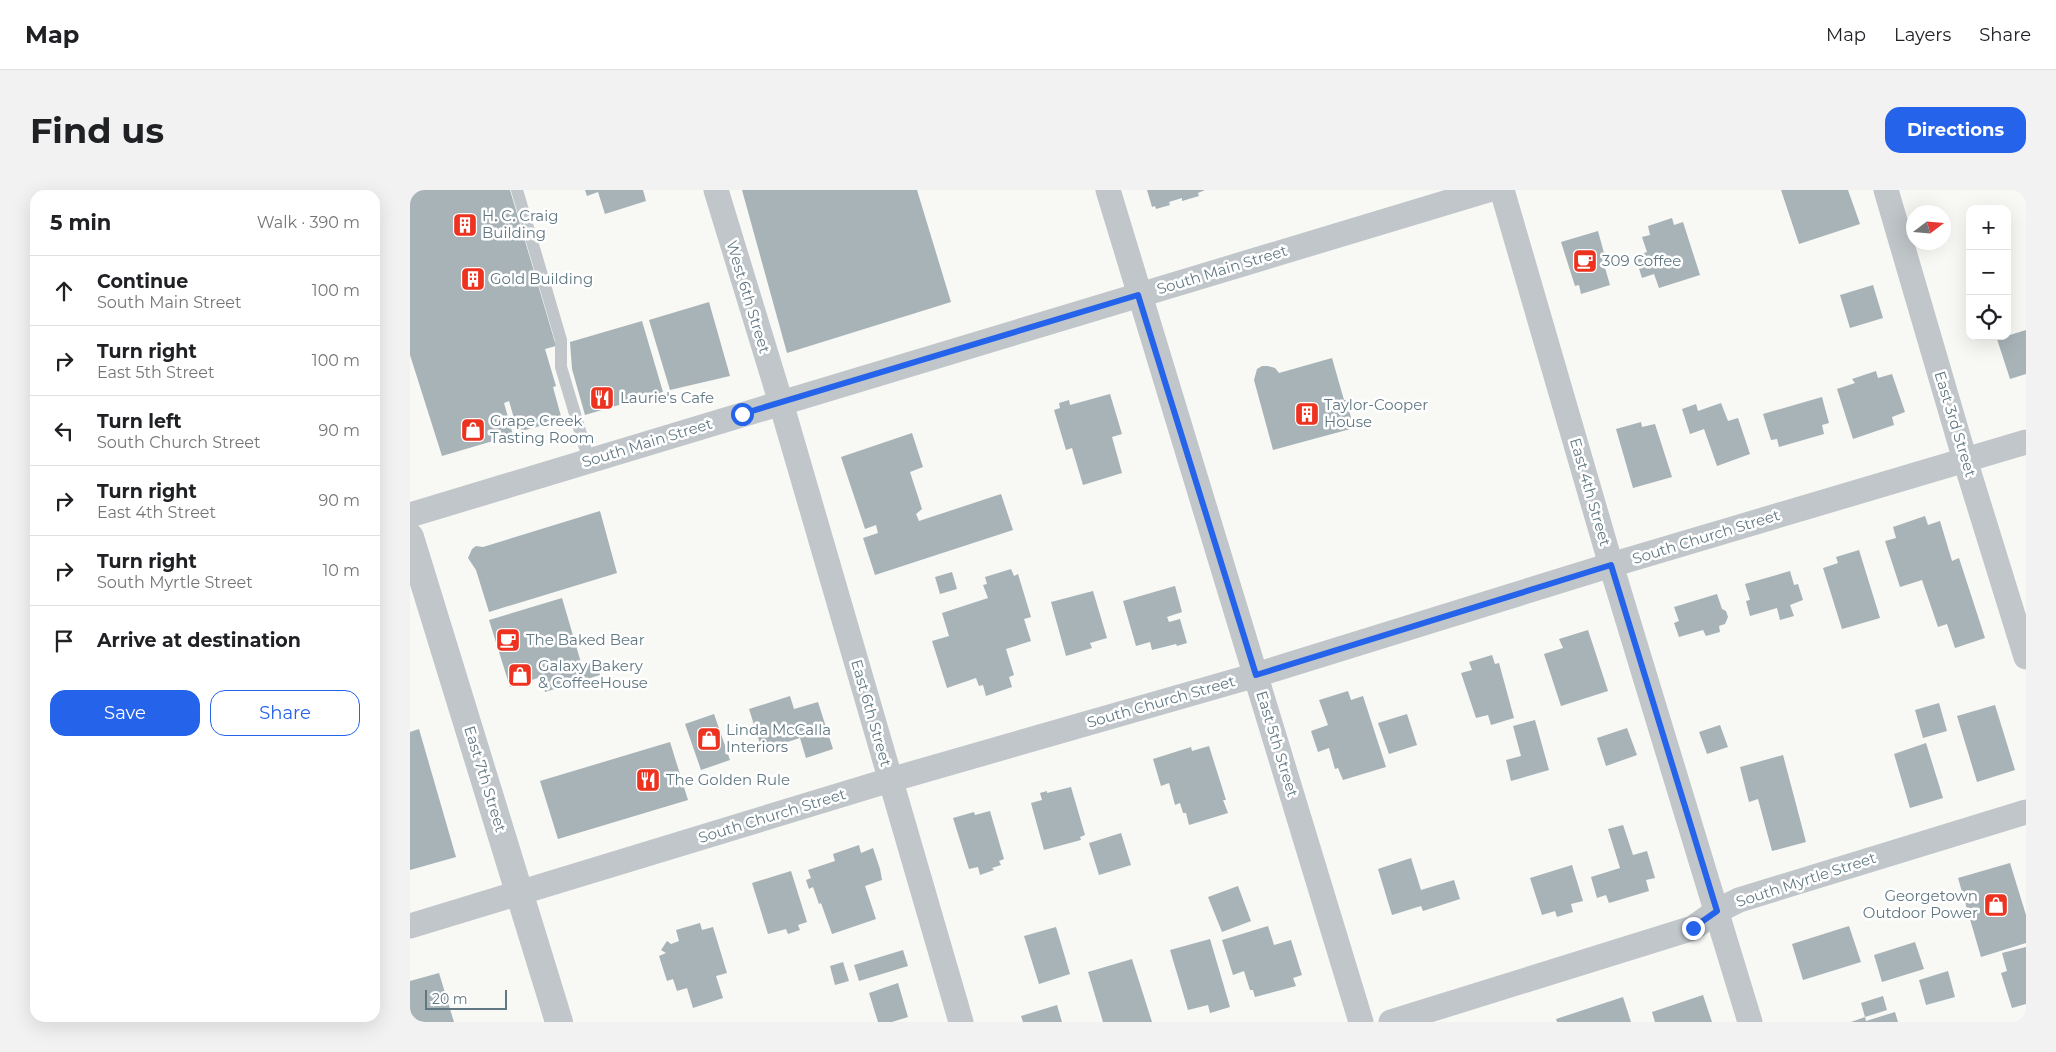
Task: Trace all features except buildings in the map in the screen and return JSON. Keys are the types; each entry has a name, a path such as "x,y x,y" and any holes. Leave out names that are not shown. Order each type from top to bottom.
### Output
{"street":[{"name":"West 6th Street","path":"716,190 781,403"},
{"name":"East 5th Street","path":"1108,190 1138,295 1361,1022"},
{"name":"South Main Street","path":"410,515 1488,190"},
{"name":"East 4th Street","path":"1502,190 1611,565 1750,1022"},
{"name":"East 3rd Street","path":"1886,190 1965,460 2026,657"},
{"name":"East 6th Street","path":"781,403 961,1022"},
{"name":"South Church Street","path":"410,926 890,780 1256,675 1611,565 2026,442"},
{"name":"East 7th Street","path":"410,537 559,1022"},
{"name":"South Myrtle Street","path":"1391,1022 1693,928 1717,911 1739,900 2026,812"}],"lane":[{"path":"517,190 561,340 561,367 589,461"}],"place":[{"name":"H. C. Craig Building","path":"465,225"},
{"name":"309 Coffee","path":"1585,261"},
{"name":"Gold Building","path":"473,279"},
{"name":"Laurie's Cafe","path":"602,398"},
{"name":"Taylor-Cooper House","path":"1307,414"},
{"name":"Grape Creek Tasting Room","path":"473,430"},
{"name":"The Baked Bear","path":"508,640"},
{"name":"Galaxy Bakery & CoffeeHouse","path":"520,675"},
{"name":"Linda McCalla Interiors","path":"709,739"},
{"name":"The Golden Rule","path":"648,780"},
{"name":"Georgetown Outdoor Power","path":"1996,905"}],"route":[{"path":"742,414 1138,295 1256,675 1611,565 1717,911 1693,928"}]}
